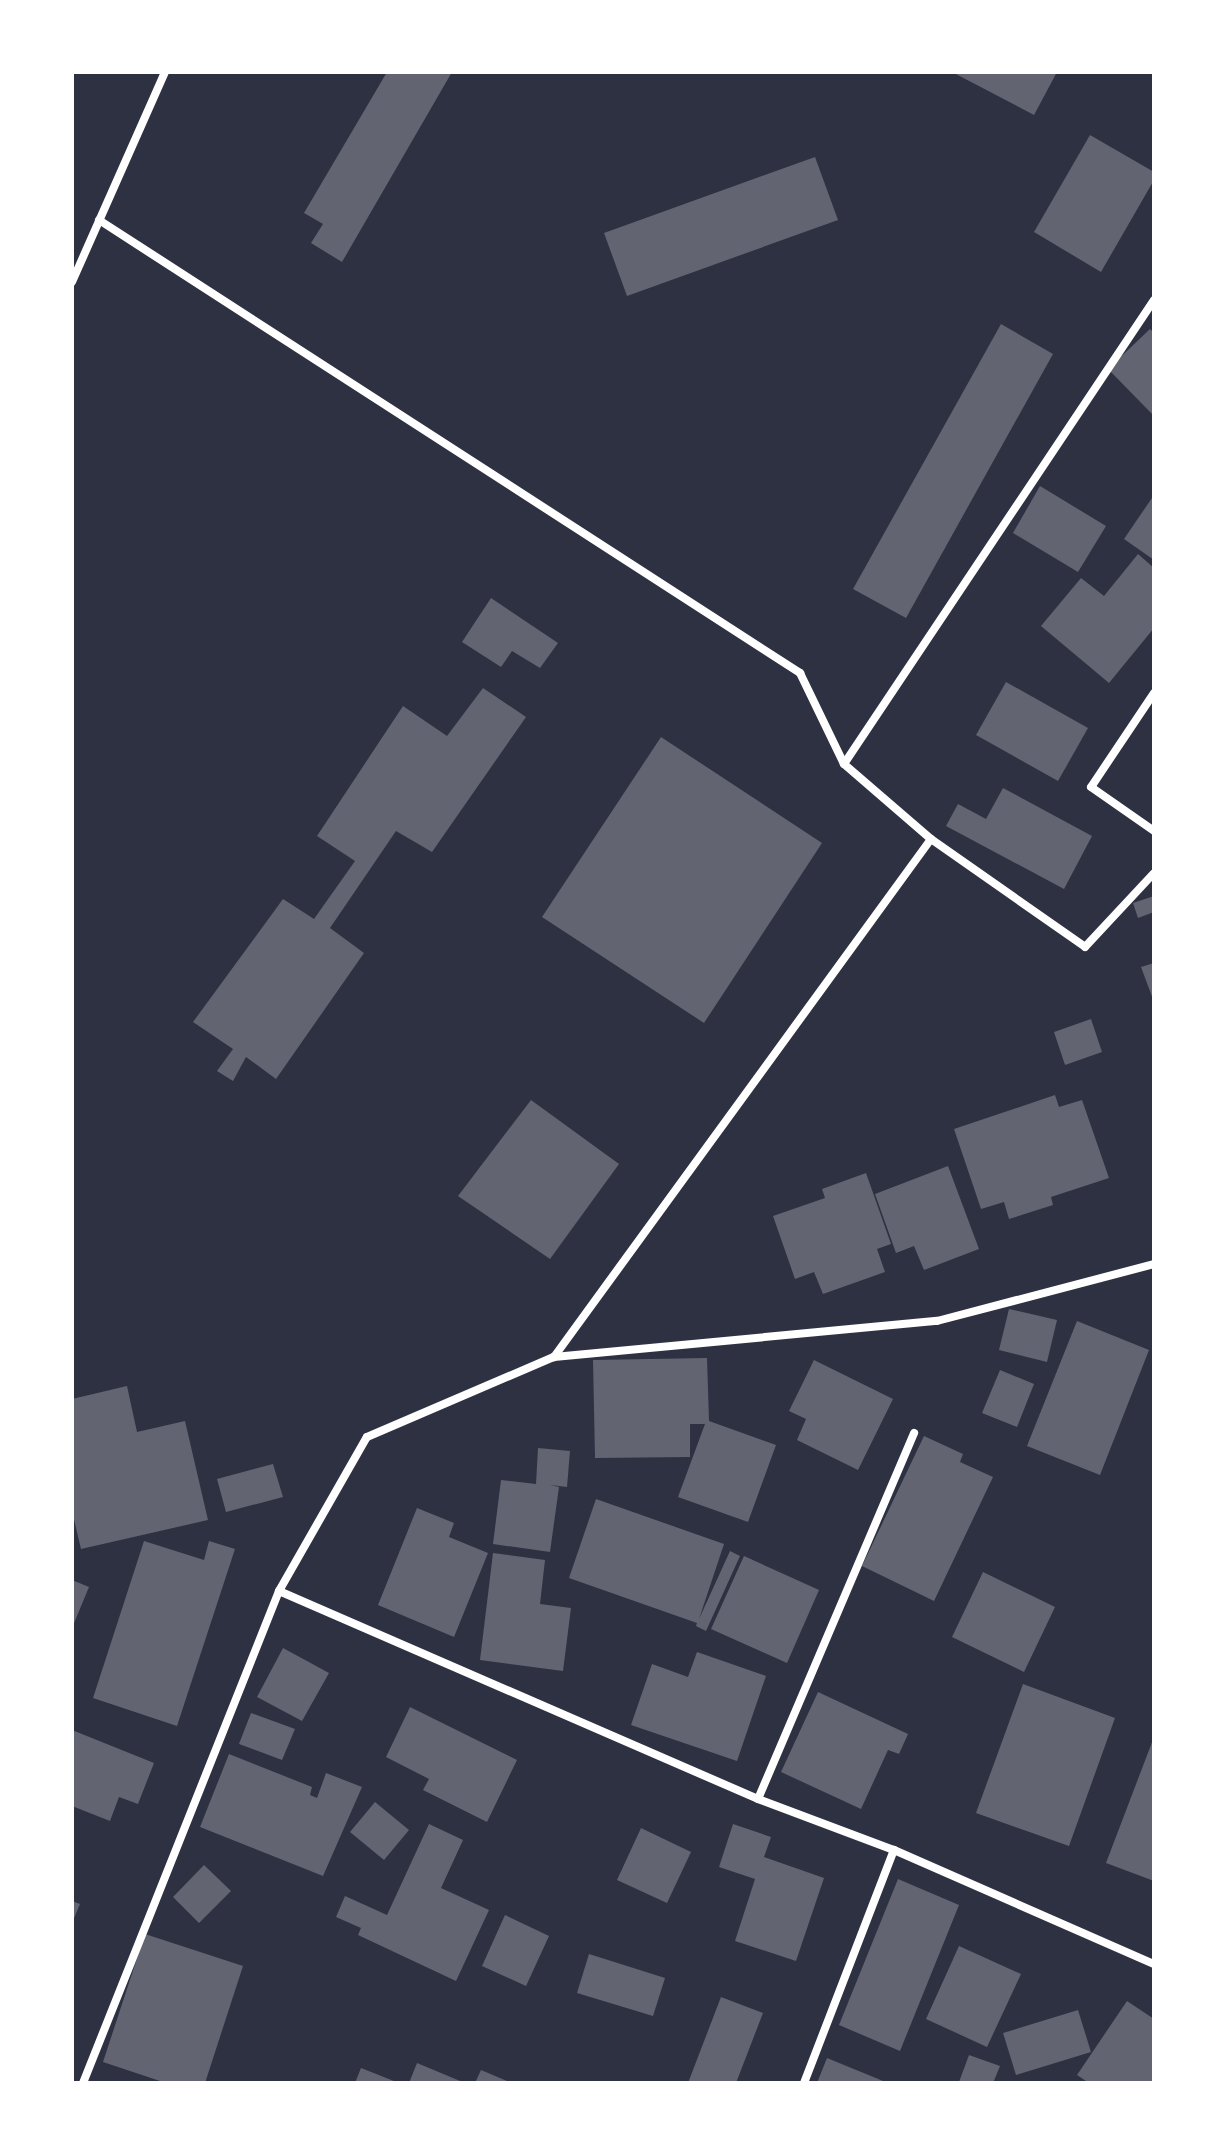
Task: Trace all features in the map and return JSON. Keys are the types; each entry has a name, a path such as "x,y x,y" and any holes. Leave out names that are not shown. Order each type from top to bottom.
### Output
{"street":[{"path":"72,282 165,72"},
{"path":"99,220 800,673 844,764 931,839 1085,947 1154,873"},
{"path":"844,764 1154,300"},
{"path":"1154,693 1091,787 1154,831"},
{"path":"554,1357 931,839"},
{"path":"83,2083 279,1591 367,1437 554,1357 937,1321 1154,1264"},
{"path":"758,1799 914,1433"},
{"path":"279,1591 758,1799 894,1850 1154,1964"},
{"path":"804,2083 894,1850"}],"building":[{"path":"387,72 452,72 342,262 311,243 323,224 304,213"},
{"path":"952,72 1057,72 1034,115"},
{"path":"1090,135 1154,172 1154,180 1101,272 1034,232"},
{"path":"815,157 838,220 627,296 604,233"},
{"path":"1001,324 1053,354 906,618 853,589"},
{"path":"1150,329 1154,333 1154,416 1108,369"},
{"path":"1040,486 1106,526 1078,572 1013,533"},
{"path":"1154,495 1154,560 1124,539"},
{"path":"1138,554 1154,568 1154,628 1109,683 1041,626 1081,578 1104,596"},
{"path":"491,598 558,643 540,668 512,651 501,667 462,642"},
{"path":"1006,682 1088,728 1058,781 976,735"},
{"path":"483,688 526,717 432,852 396,831 330,928 364,953 276,1079 246,1057 233,1081 217,1071 233,1049 193,1022 283,899 314,919 355,861 317,836 403,706 447,736"},
{"path":"661,737 822,843 704,1023 542,917"},
{"path":"1003,788 1092,836 1064,889 946,826 958,804 986,819"},
{"path":"1154,896 1154,912 1138,918 1133,903"},
{"path":"1154,963 1154,1002 1141,967"},
{"path":"1091,1019 1102,1052 1065,1065 1054,1032"},
{"path":"1055,1095 1059,1107 1082,1100 1109,1178 1051,1197 1053,1205 1009,1219 1004,1202 981,1209 954,1129"},
{"path":"531,1100 619,1164 550,1259 458,1196"},
{"path":"948,1166 979,1249 924,1270 914,1246 896,1253 875,1194"},
{"path":"866,1173 891,1244 877,1249 885,1272 823,1294 814,1272 795,1279 773,1216 825,1198 822,1189"},
{"path":"1009,1309 1057,1320 1047,1362 999,1350"},
{"path":"1077,1321 1149,1350 1100,1475 1027,1446"},
{"path":"707,1358 709,1421 776,1445 748,1522 678,1497 705,1424 690,1424 690,1457 595,1458 593,1360"},
{"path":"814,1360 893,1399 858,1470 797,1440 806,1419 789,1411"},
{"path":"1000,1370 1034,1384 1017,1427 982,1413"},
{"path":"127,1386 137,1432 185,1421 208,1520 81,1549 72,1511 72,1399"},
{"path":"924,1436 963,1454 960,1462 993,1477 934,1601 862,1566"},
{"path":"538,1448 570,1451 567,1487 550,1485 559,1487 550,1552 493,1544 501,1480 536,1484"},
{"path":"273,1464 283,1497 226,1512 217,1479"},
{"path":"596,1499 724,1544 699,1619 730,1551 740,1556 706,1631 696,1626 697,1623 569,1578"},
{"path":"417,1508 454,1523 449,1537 488,1553 454,1637 378,1605"},
{"path":"144,1541 204,1560 209,1541 235,1549 177,1726 93,1698"},
{"path":"493,1553 545,1560 540,1604 571,1608 563,1671 480,1660"},
{"path":"744,1556 819,1590 787,1663 711,1629"},
{"path":"983,1572 1055,1607 1024,1672 952,1637"},
{"path":"72,1580 89,1587 72,1628"},
{"path":"283,1648 329,1673 302,1721 257,1697"},
{"path":"697,1652 766,1676 737,1761 631,1725 652,1664 688,1677"},
{"path":"1023,1684 1115,1718 1069,1846 976,1813"},
{"path":"818,1692 908,1734 899,1754 888,1750 861,1809 781,1772"},
{"path":"410,1707 517,1760 487,1822 423,1790 429,1779 386,1757"},
{"path":"251,1713 295,1729 282,1760 239,1744"},
{"path":"72,1730 154,1763 138,1804 119,1797 110,1821 72,1806"},
{"path":"1154,1737 1154,1881 1106,1863"},
{"path":"229,1754 312,1787 310,1795 317,1798 326,1773 362,1787 323,1876 200,1827"},
{"path":"375,1802 409,1830 384,1860 350,1832"},
{"path":"429,1824 463,1840 441,1888 489,1910 456,1981 358,1935 361,1928 336,1917 345,1896 387,1915"},
{"path":"733,1824 771,1837 764,1857 824,1878 796,1961 735,1941 755,1879 719,1867"},
{"path":"641,1828 691,1852 667,1903 617,1880"},
{"path":"204,1865 231,1891 199,1923 173,1897"},
{"path":"898,1879 959,1905 900,2051 839,2025"},
{"path":"72,1901 80,1904 72,1923"},
{"path":"505,1915 549,1936 526,1986 482,1966"},
{"path":"145,1934 243,1966 205,2083 166,2083 103,2062"},
{"path":"959,1946 1021,1974 987,2047 926,2019"},
{"path":"589,1954 665,1978 653,2016 577,1993"},
{"path":"721,1997 763,2013 736,2083 688,2083"},
{"path":"1127,2001 1154,2019 1154,2083 1089,2083 1077,2075"},
{"path":"1078,2010 1091,2052 1016,2075 1003,2033"},
{"path":"969,2055 1000,2066 993,2083 959,2082"},
{"path":"827,2058 888,2083 817,2083"},
{"path":"417,2063 465,2083 409,2083"},
{"path":"361,2068 399,2083 355,2083"},
{"path":"481,2070 512,2083 475,2083"}]}
